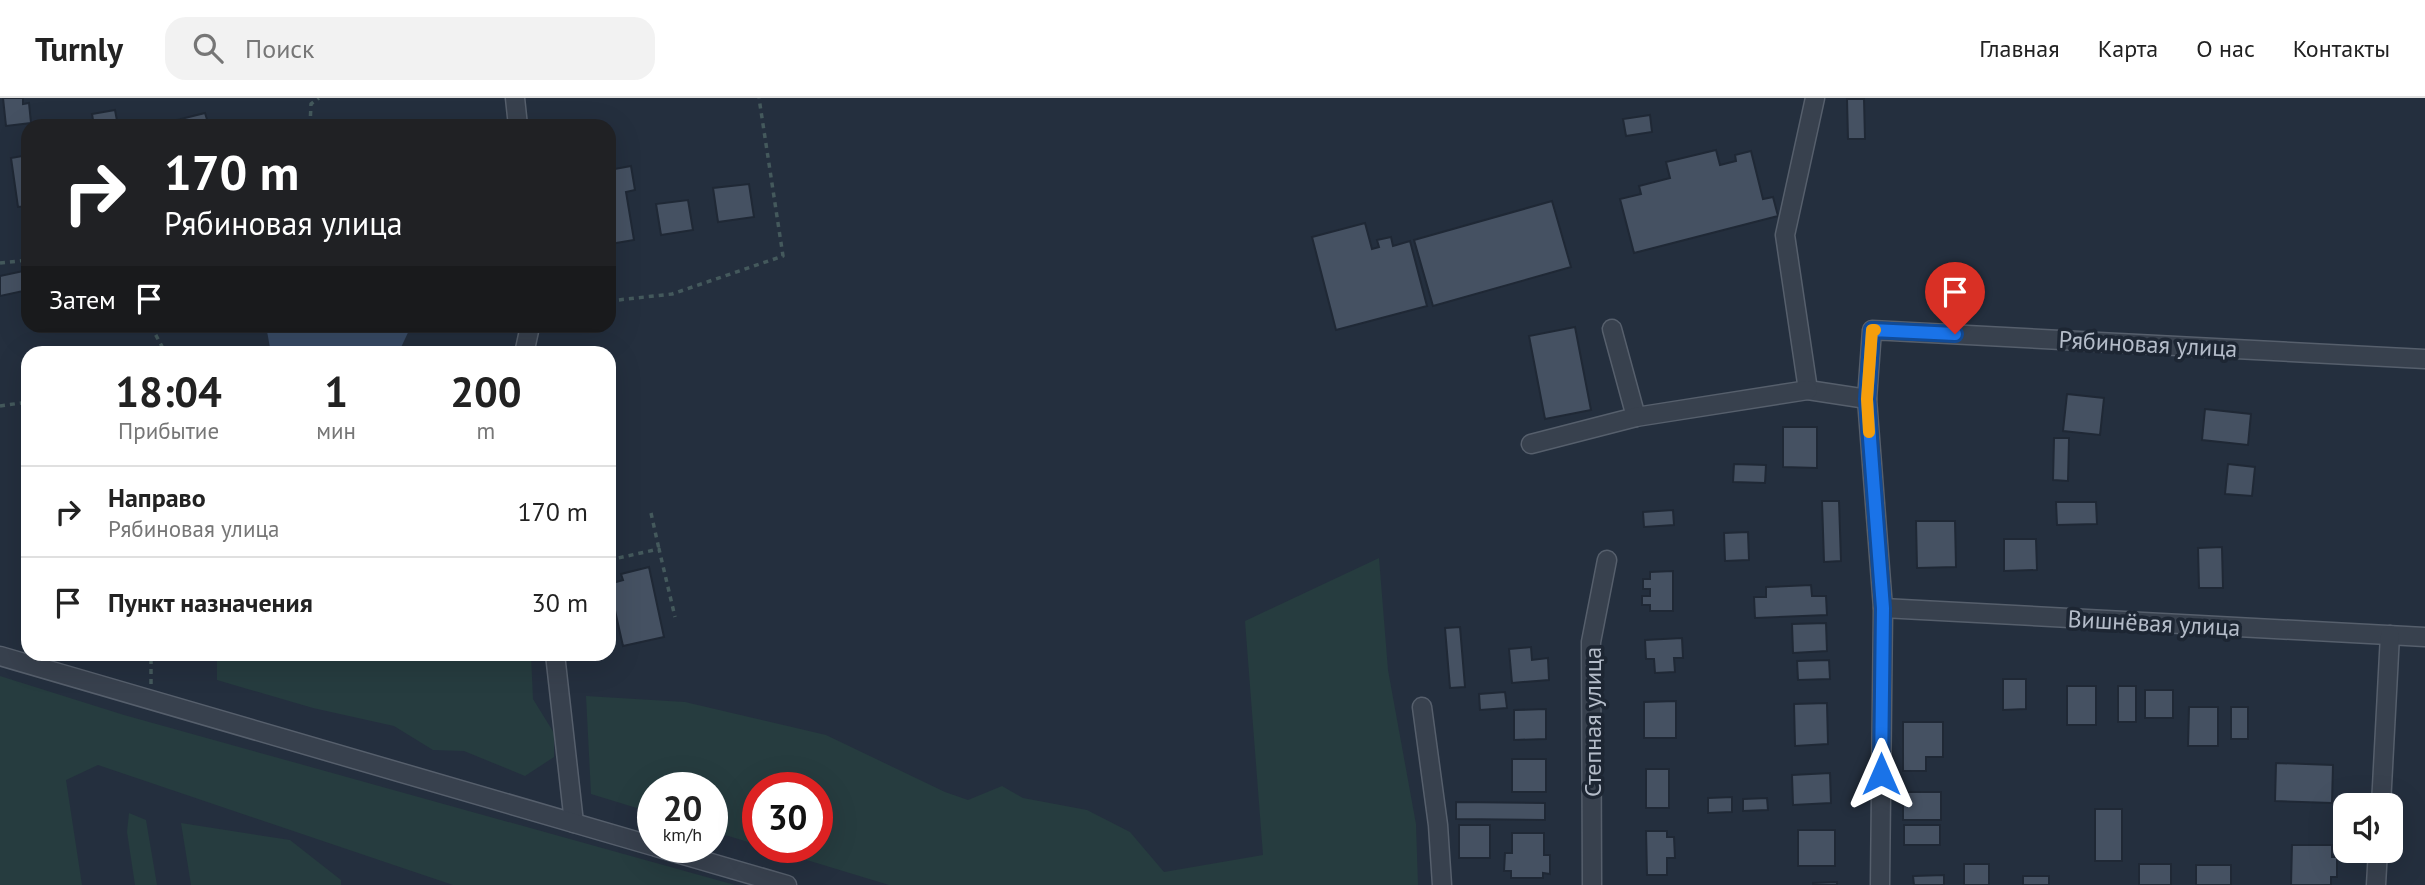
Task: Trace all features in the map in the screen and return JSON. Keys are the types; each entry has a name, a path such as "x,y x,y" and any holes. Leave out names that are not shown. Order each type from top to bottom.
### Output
{"street":[{"path":"515,98 517,119"},
{"path":"1808,390 1785,235 1815,98"},
{"path":"1612,329 1636,417"},
{"name":"Рябиновая улица","path":"1867,399 1872,330 2425,359"},
{"path":"1531,444 1636,417 1808,390 1867,399 1883,608 1880,885"},
{"name":"Степная улица","path":"1591,885 1591,642 1607,560"},
{"name":"Вишнёвая улица","path":"1883,608 2425,637"},
{"path":"2382,793 2390,635"},
{"path":"0,656 637,841"},
{"path":"556,661 574,823"},
{"path":"1422,706 1438,825 1442,885"},
{"path":"713,863 787,885"},
{"path":"2376,885 2377,863"}],"path":[{"path":"310,119 311,104 319,98"},
{"path":"616,300 672,294 783,256 759,98"},
{"path":"0,263 21,261"},
{"path":"0,407 21,403"},
{"path":"651,513 675,617"},
{"path":"616,558 659,549"},
{"path":"151,700 152,661"}],"green space":[{"path":"1379,558 1388,670 1416,824 1418,885 889,885 817,863 833,863 833,772 742,772 742,840 728,836 728,772 637,772 637,808 591,794 586,696 685,702 826,735 945,792 968,800 1002,786 1023,798 1087,810 1130,832 1164,872 1263,855 1245,621"},
{"path":"217,661 531,661 533,699 554,733 554,757 525,776 464,751 433,750 394,726 313,708 217,680"},
{"path":"0,676 124,715 637,858 637,863 656,863 735,885 453,885 98,765 66,780 82,885 0,885"},
{"path":"129,813 146,820 157,885 135,885 127,832"},
{"path":"181,823 290,840 341,880 341,885 191,885"}],"water":[{"path":"267,333 408,333 402,346 270,346"}],"building":[{"path":"3,98 23,98 23,104 29,103 31,119 21,119 21,124 6,126"},
{"path":"1847,99 1864,99 1865,139 1848,139"},
{"path":"115,110 117,119 93,119 92,114"},
{"path":"205,113 207,119 181,119"},
{"path":"1650,115 1652,132 1626,136 1623,119"},
{"path":"1716,150 1720,165 1736,161 1735,155 1751,151 1763,199 1773,197 1778,216 1634,253 1620,199 1641,194 1639,186 1670,178 1666,162"},
{"path":"21,156 21,207 18,207 11,158"},
{"path":"631,166 635,190 626,192 634,240 616,243 616,169"},
{"path":"749,184 754,217 718,222 713,188"},
{"path":"688,200 693,230 661,235 656,204"},
{"path":"1552,201 1571,267 1433,306 1414,240"},
{"path":"1365,223 1372,249 1379,247 1377,240 1391,237 1393,246 1410,241 1427,306 1336,330 1312,237"},
{"path":"21,272 21,292 0,296 0,276"},
{"path":"1575,327 1591,410 1545,419 1529,336"},
{"path":"2067,394 2104,398 2100,435 2063,431"},
{"path":"2205,409 2251,414 2248,445 2202,440"},
{"path":"1783,427 1817,427 1817,468 1783,467"},
{"path":"2054,438 2069,438 2068,481 2053,480"},
{"path":"1734,464 1766,465 1765,483 1733,482"},
{"path":"2228,464 2255,467 2252,496 2225,494"},
{"path":"1822,501 1839,501 1841,561 1824,562"},
{"path":"2056,502 2096,502 2097,524 2057,525"},
{"path":"1673,510 1674,525 1644,527 1643,512"},
{"path":"1916,521 1955,521 1956,567 1917,568"},
{"path":"1748,532 1749,560 1725,561 1724,533"},
{"path":"2004,539 2036,539 2037,570 2004,571"},
{"path":"2222,547 2223,588 2199,588 2198,548"},
{"path":"649,567 664,637 623,646 616,615 616,582 623,580 621,574"},
{"path":"1673,571 1673,611 1650,611 1650,605 1642,605 1642,596 1650,596 1650,589 1643,589 1643,579 1650,579 1650,572"},
{"path":"1811,585 1812,596 1826,596 1827,615 1755,618 1754,597 1766,597 1766,587"},
{"path":"1826,623 1827,651 1793,653 1792,624"},
{"path":"1460,627 1465,687 1450,688 1445,628"},
{"path":"1682,638 1683,658 1674,658 1675,672 1655,673 1654,659 1646,659 1645,640"},
{"path":"1531,647 1532,660 1548,658 1549,680 1512,683 1509,649"},
{"path":"1829,660 1830,679 1798,680 1797,661"},
{"path":"2003,679 2026,679 2026,709 2003,710"},
{"path":"2067,686 2096,686 2096,725 2067,725"},
{"path":"2118,686 2136,686 2136,722 2118,722"},
{"path":"2145,690 2173,690 2173,718 2145,718"},
{"path":"1505,692 1507,708 1480,710 1479,694"},
{"path":"1676,701 1676,738 1644,738 1644,702"},
{"path":"1827,703 1828,744 1795,746 1794,704"},
{"path":"2189,707 2218,707 2218,746 2188,746"},
{"path":"2231,707 2248,707 2248,739 2231,739"},
{"path":"1546,709 1546,739 1514,740 1514,710"},
{"path":"1903,722 1943,722 1943,757 1926,757 1926,771 1903,771"},
{"path":"1512,759 1546,759 1546,792 1512,792"},
{"path":"2276,763 2333,765 2332,803 2275,801"},
{"path":"1646,769 1669,769 1669,808 1646,808"},
{"path":"1830,773 1831,803 1793,805 1792,775"},
{"path":"1903,792 1941,792 1941,820 1903,820"},
{"path":"1732,797 1732,812 1708,813 1708,798"},
{"path":"1767,798 1768,810 1743,811 1743,799"},
{"path":"1456,802 1545,803 1545,820 1456,819"},
{"path":"2095,809 2122,809 2122,861 2095,861"},
{"path":"1459,825 1490,825 1490,858 1459,858"},
{"path":"1904,825 1940,825 1940,845 1904,845"},
{"path":"1798,830 1835,830 1835,866 1798,866"},
{"path":"1646,831 1667,831 1667,837 1674,837 1675,858 1667,858 1667,875 1647,875"},
{"path":"1512,833 1544,833 1544,855 1550,855 1550,874 1543,873 1543,878 1511,878 1511,871 1504,871 1505,853 1512,853"},
{"path":"2292,845 2332,845 2333,863 2337,863 2337,877 2331,877 2331,885 2291,885"},
{"path":"1964,864 1989,864 1989,885 1964,885"},
{"path":"2139,864 2171,864 2171,885 2139,885"},
{"path":"2196,865 2231,865 2231,885 2196,885"},
{"path":"1944,875 1944,885 1914,885 1913,876"},
{"path":"2023,876 2049,876 2049,885 2023,885"},
{"path":"1837,882 1837,885 1813,885 1813,883"}],"slow traffic":[{"path":"1869,432 1867,399 1872,330 1875,330"}],"route":[{"path":"1881,774 1883,608 1867,399 1872,330 1955,334"}]}
